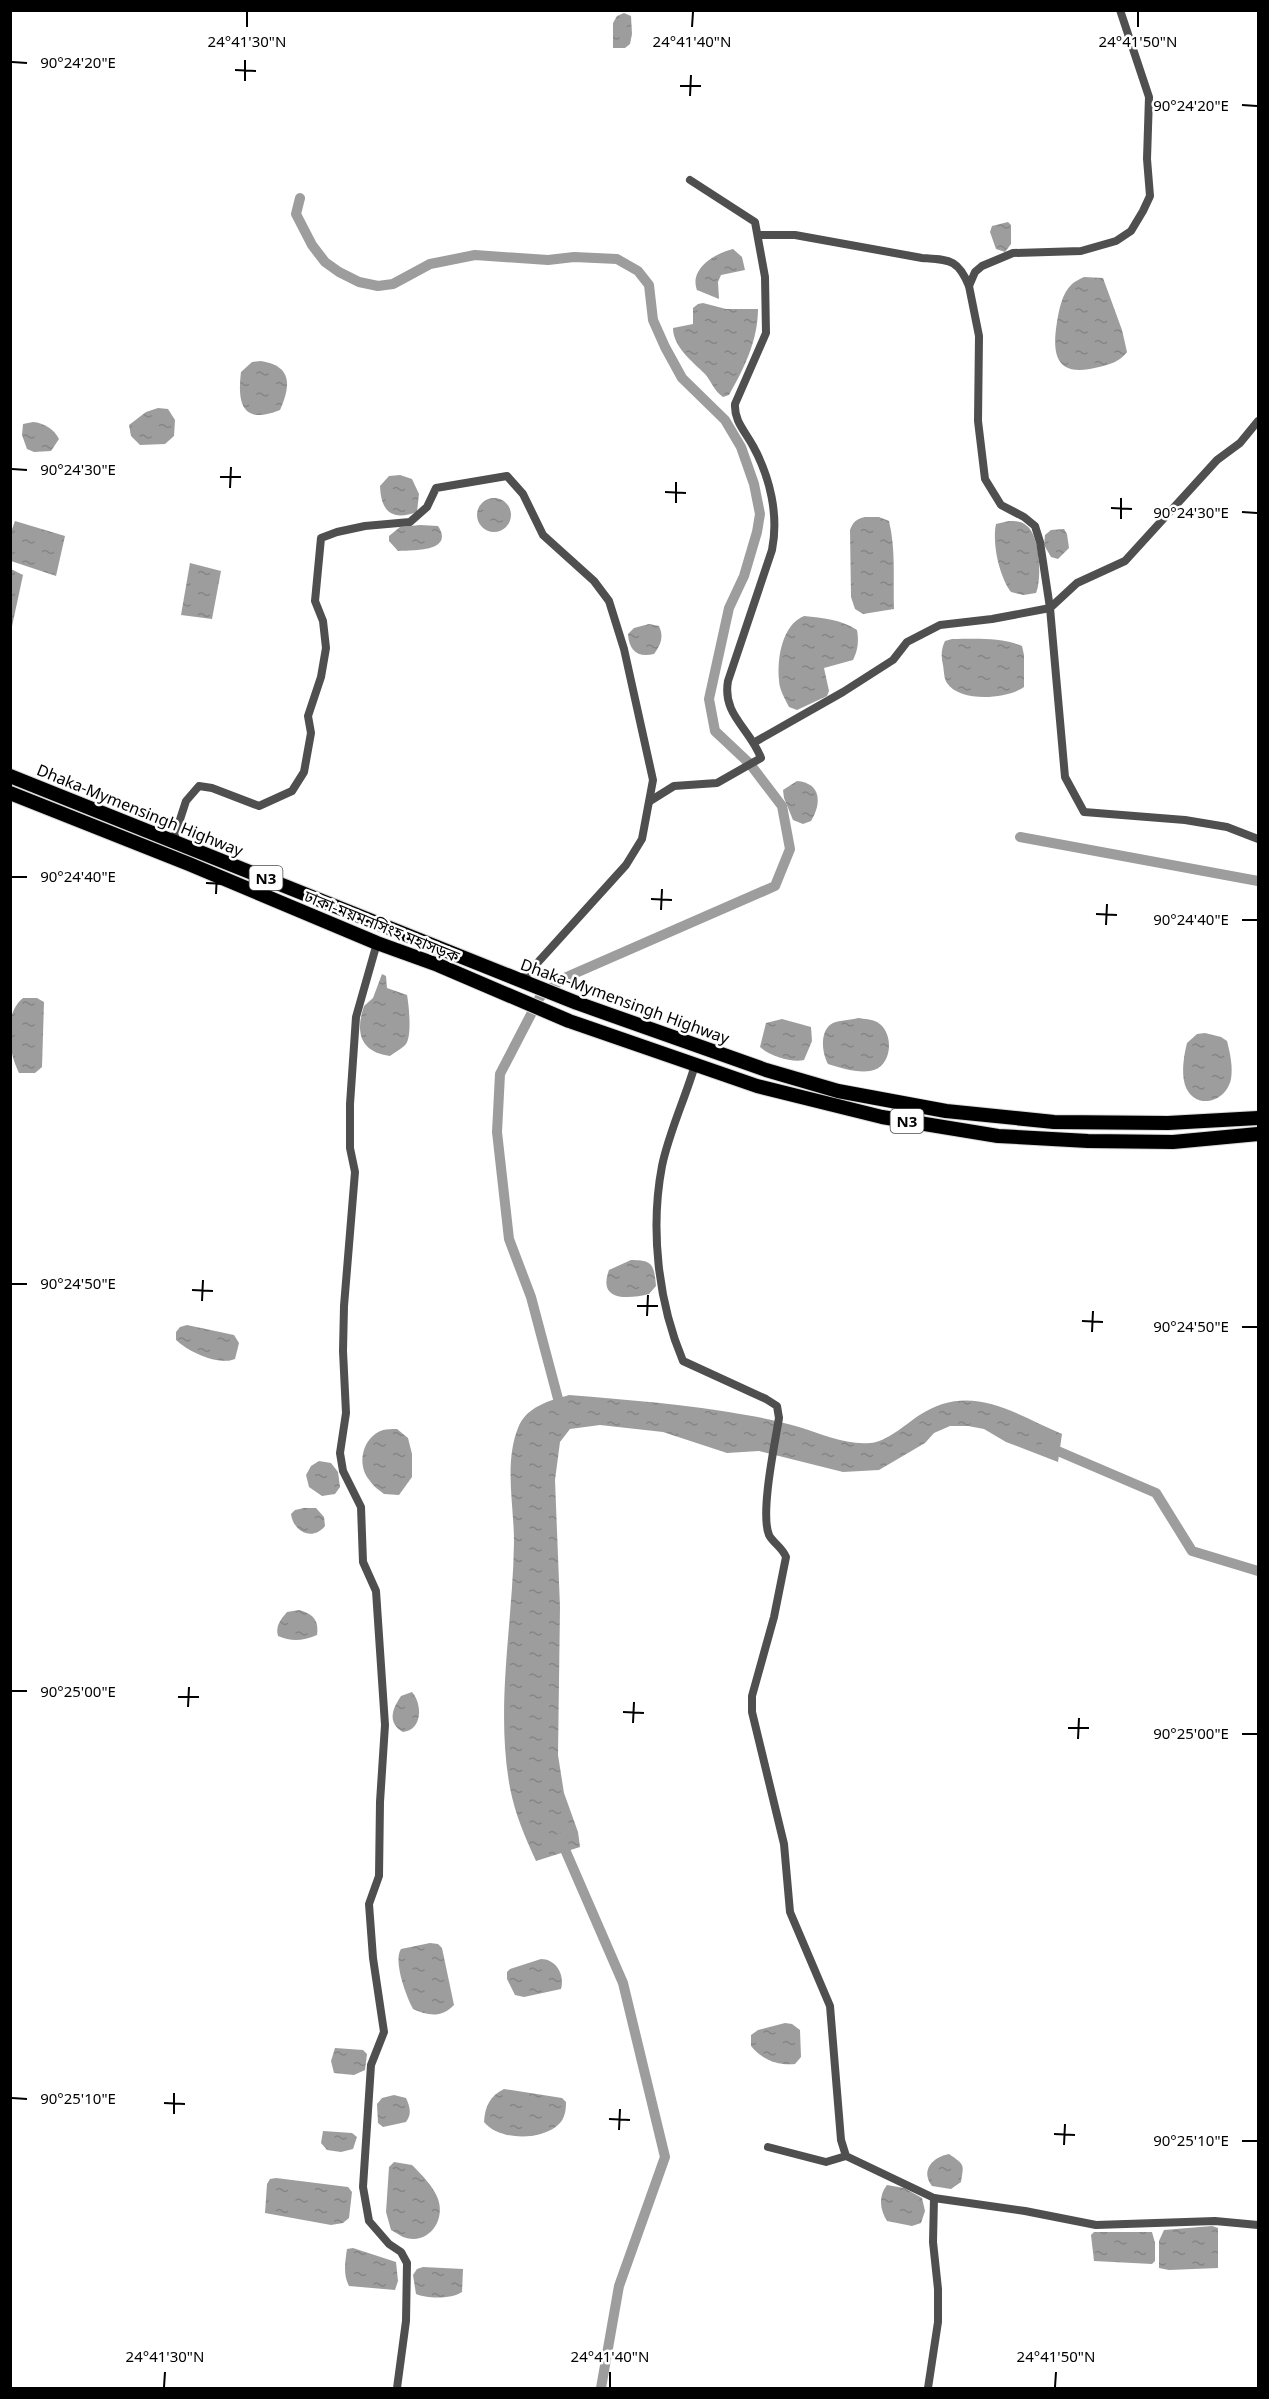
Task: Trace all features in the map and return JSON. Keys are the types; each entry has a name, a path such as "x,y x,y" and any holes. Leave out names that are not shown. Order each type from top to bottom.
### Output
{"highway":[{"name":"Dhaka-Mymensingh Highway","path":"10,776 577,1003 838,1091 946,1112 1053,1122 1168,1123 1258,1118"},
{"name":"ঢাকা-ময়মনসিংহ মহাসড়ক","path":"10,793 189,864 377,943 438,965 569,1021 695,1065"},
{"name":"N3","path":"695,1065 757,1086 882,1117 998,1136 1088,1141 1173,1142 1258,1134"}],"street":[{"path":"969,286 975,272 982,266 1013,253 1081,251 1116,241 1131,231 1143,211 1150,196 1147,159 1149,97 1120,10"},
{"path":"650,801 674,786 717,783 761,758 755,742 738,721 725,694 772,550 775,534 771,492 754,447 734,415 735,404 766,333 765,286 755,222 690,180"},
{"path":"758,235 795,235 922,258 943,259 957,264 962,269 969,286 979,336 978,410 985,480 1001,505 1035,526 1040,542 1050,608 1065,777 1084,812 1185,820 1227,827 1258,839"},
{"path":"755,742 843,692 893,660 908,642 940,625 992,619 1050,608 1077,583 1125,561 1216,460 1240,443 1258,421"},
{"path":"173,841 186,801 199,786 212,788 259,806 292,791 304,772 310,733 308,716 321,678 326,648 323,621 315,601 321,538 365,526 410,522 427,507 436,488 507,476 523,494 543,535 594,581 609,601 624,649 653,780 642,840 626,866 521,981"},
{"path":"377,943 356,1017 350,1104 350,1148 355,1172 344,1306 343,1351 346,1413 340,1453 343,1471 360,1507 363,1562 376,1591 385,1725 380,1802 379,1876 369,1904 373,1958 384,2032 371,2065 363,2187 369,2221 389,2244 401,2252 407,2263 406,2320 397,2388"},
{"path":"695,1065 662,1165 657,1198 664,1300 671,1332 683,1361 777,1406 779,1418 771,1465 767,1522 769,1536 782,1548 786,1557 774,1617 752,1696 752,1712 784,1844 790,1912 830,2006 841,2140 846,2156"},
{"path":"768,2147 826,2162 846,2156 934,2198 1025,2211 1096,2225 1215,2221 1258,2225"},
{"path":"928,2388 938,2322 938,2289 933,2242 934,2198"}],"water":[{"path":"624,13 631,16 630,44 625,48 613,48 613,23 617,16"},
{"path":"1008,222 1011,225 1011,244 1005,252 996,249 990,232 992,226"},
{"path":"733,249 742,257 745,270 721,275 718,282 719,299 697,290 697,275 705,263"},
{"path":"1084,277 1103,278 1122,330 1127,352 1111,364 1074,370 1060,362 1055,346 1055,335 1063,297 1073,283"},
{"path":"703,303 726,309 758,309 756,332 749,354 729,395 723,397 705,374 684,354 674,335 673,328 693,324 693,308"},
{"path":"261,361 279,367 284,372 287,385 280,410 258,415 245,409 240,394 240,384 241,372 252,362"},
{"path":"158,408 168,409 175,420 174,436 165,444 140,445 131,436 129,425 146,412"},
{"path":"33,422 48,427 57,435 59,439 51,451 34,452 27,449 22,435 23,424"},
{"path":"400,475 412,479 419,494 417,512 408,515 395,515 390,512 381,495 380,486 389,476"},
{"path":"494,498 506,503 511,515 506,527 494,532 482,527 477,515 482,503"},
{"path":"865,517 879,517 889,521 893,554 894,609 863,614 855,609 851,597 850,530 855,521"},
{"path":"15,521 65,536 56,576 11,561 11,532"},
{"path":"1009,521 1025,524 1035,539 1039,558 1036,593 1023,595 1011,592 1003,577 996,550 995,532 996,524"},
{"path":"438,526 442,534 441,541 437,545 422,550 398,551 389,541 389,536 400,527"},
{"path":"1064,529 1069,548 1058,559 1051,557 1044,545 1045,535 1051,530"},
{"path":"190,563 221,571 212,619 181,615"},
{"path":"11,569 23,575 10,631"},
{"path":"804,616 851,626 857,630 858,642 853,660 824,668 829,691 827,696 797,710 789,707 781,690 779,662 786,634 797,620"},
{"path":"649,624 659,626 660,644 654,654 639,654 632,649 628,634 634,628"},
{"path":"952,639 997,640 1022,646 1024,687 1007,694 984,697 962,694 953,689 945,679 942,656 945,641"},
{"path":"797,781 811,786 815,790 818,801 811,821 803,824 793,820 784,798 783,790"},
{"path":"382,974 386,976 387,988 407,995 409,1006 408,1040 405,1046 390,1056 372,1050 362,1039 360,1032 364,1006 373,998"},
{"path":"23,998 37,998 44,1002 42,1067 35,1073 19,1073 10,1044 12,1013"},
{"path":"858,1018 877,1022 883,1027 889,1041 887,1057 878,1068 870,1071 849,1070 828,1064 823,1048 825,1031 833,1023"},
{"path":"782,1019 811,1027 812,1041 804,1060 781,1058 760,1047 766,1023"},
{"path":"1205,1033 1227,1041 1231,1060 1232,1074 1228,1087 1223,1094 1210,1101 1202,1101 1189,1093 1185,1085 1183,1069 1187,1043 1197,1034"},
{"path":"631,1260 644,1261 651,1265 656,1286 649,1294 633,1297 617,1296 607,1288 606,1280 609,1270"},
{"path":"187,1325 234,1335 239,1343 235,1359 220,1361 204,1357 182,1345 176,1340 176,1332 180,1327"},
{"path":"569,1395 724,1411 759,1417 834,1438 861,1443 882,1440 937,1406 956,1401 973,1401 1009,1410 1062,1434 1058,1462 1006,1442 984,1429 950,1426 934,1433 925,1443 879,1470 843,1472 759,1451 727,1453 663,1432 600,1425 570,1429 560,1442 555,1480 560,1607 558,1755 564,1793 578,1832 580,1847 536,1861 524,1834 510,1788 504,1727 514,1542 511,1455 518,1428 526,1415 539,1406"},
{"path":"397,1429 408,1438 412,1454 412,1477 399,1495 384,1494 366,1475 362,1460 363,1452 370,1439 376,1434 383,1430"},
{"path":"319,1461 331,1463 338,1472 340,1487 335,1494 322,1496 309,1487 306,1475 311,1466"},
{"path":"316,1508 324,1517 325,1526 320,1531 309,1534 295,1525 291,1514 295,1510"},
{"path":"299,1610 314,1618 317,1635 297,1640 278,1636 278,1626 287,1612"},
{"path":"412,1692 418,1703 419,1716 414,1727 403,1732 393,1720 393,1711 401,1696"},
{"path":"430,1943 438,1944 442,1948 454,2005 445,2012 435,2015 413,2009 399,1970 401,1949"},
{"path":"541,1959 551,1962 558,1969 562,1978 561,1989 524,1997 515,1995 507,1979 507,1972"},
{"path":"785,2023 792,2024 800,2030 801,2057 795,2064 770,2061 751,2046 751,2035 758,2030"},
{"path":"335,2048 363,2050 367,2054 365,2070 354,2075 334,2073 331,2061"},
{"path":"504,2089 562,2098 566,2102 563,2119 552,2130 542,2134 521,2136 500,2133 484,2122 487,2106 495,2095"},
{"path":"394,2095 406,2098 409,2116 406,2122 383,2127 378,2123 377,2104 382,2098"},
{"path":"323,2131 352,2133 357,2137 353,2149 341,2152 327,2150 321,2143"},
{"path":"949,2154 962,2165 961,2182 951,2189 932,2186 927,2175 930,2165 938,2158"},
{"path":"394,2162 412,2165 430,2185 438,2199 440,2208 437,2224 427,2235 420,2238 403,2237 391,2230 386,2212 389,2167"},
{"path":"270,2179 348,2187 352,2192 349,2218 343,2223 331,2225 265,2213 267,2184"},
{"path":"887,2185 904,2188 922,2198 925,2211 921,2223 912,2226 887,2221 881,2203 882,2194"},
{"path":"1212,2226 1218,2228 1218,2268 1169,2270 1159,2268 1159,2241 1164,2230"},
{"path":"1094,2232 1152,2232 1155,2243 1155,2261 1152,2264 1094,2261 1091,2235"},
{"path":"353,2248 396,2262 398,2281 395,2290 349,2286 345,2273 347,2249"},
{"path":"423,2267 463,2269 462,2292 439,2298 416,2294 413,2275 417,2269"}],"waterway":[{"path":"300,198 296,214 312,245 325,262 359,282 378,286 393,284 430,264 475,255 548,260 574,257 617,259 638,271 649,285 653,320 665,347 682,378 725,420 741,447 754,484 760,514 757,532 744,576 729,608 709,699 715,731 750,764 782,806 790,849 775,886 562,979 540,997 500,1074 497,1132 509,1239 531,1297 561,1410"},
{"path":"1020,837 1258,881"},
{"path":"1046,1446 1156,1493 1192,1551 1258,1571"},
{"path":"560,1838 623,1983 665,2157 619,2286 601,2388"}]}
